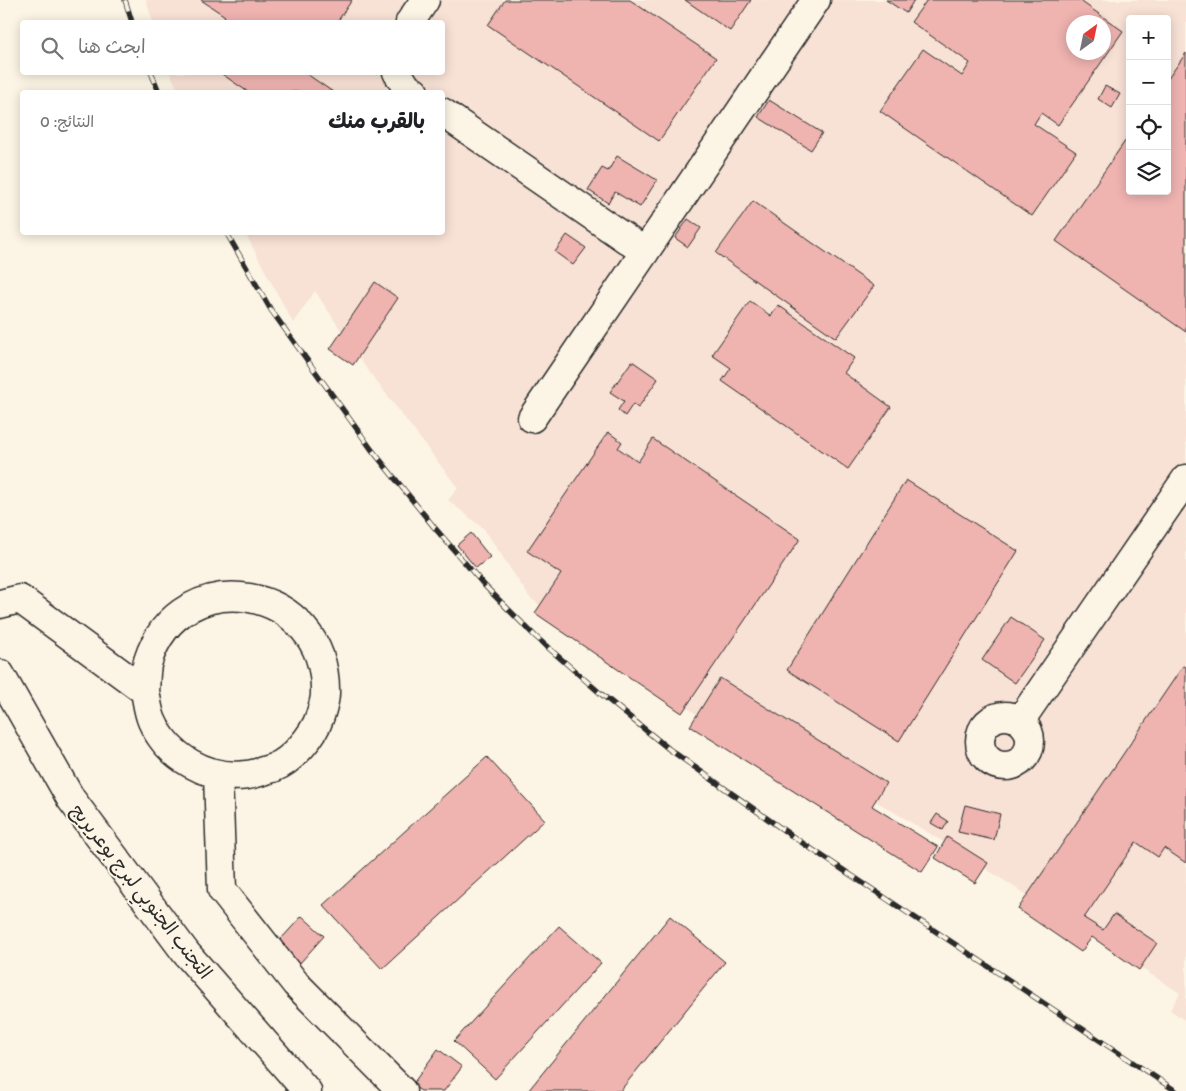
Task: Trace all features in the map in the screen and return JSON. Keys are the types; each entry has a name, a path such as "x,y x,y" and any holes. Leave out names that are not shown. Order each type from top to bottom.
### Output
{"main road":[{"path":"411,20 425,0"},
{"path":"532,418 816,0"},
{"path":"399,75 407,88 410,90"},
{"path":"445,114 645,252"},
{"path":"1020,721 1186,479"},
{"path":"236,596 266,601 292,616 312,638 323,666 325,696 317,724 300,749 276,766 248,775 218,775 190,764 167,746 151,720 144,691 148,662 160,635 181,613 207,600 236,596"},
{"path":"0,604 20,599 144,691"},
{"name":"التجنب الجنوبي لبرج بوعريريج","path":"0,674 71,799 186,953 307,1091"},
{"path":"218,775 222,890 296,984 402,1091"}],"shaded area":[{"path":"146,0 1186,0 1186,1021 1170,1010 1180,993 947,844 716,705 705,720 530,598 484,529 448,500 458,488 364,365 315,291 293,323 246,235 445,235 445,90 178,90 171,75 445,75 445,20 152,20"}],"building":[{"path":"201,0 352,0 338,20 222,20 225,16"},
{"path":"505,0 630,0 716,58 659,141 488,25"},
{"path":"685,0 751,0 730,31"},
{"path":"886,0 914,0 906,13"},
{"path":"927,0 1079,0 1100,15 1066,15 1066,60 1103,60 1058,125 1041,113 1034,124 1076,152 1032,216 880,111 923,49 962,76 970,63 911,22"},
{"path":"1111,23 1123,31 1111,48"},
{"path":"1186,53 1186,332 1056,241 1126,140 1126,195 1171,195 1171,74"},
{"path":"223,75 308,75 330,90 245,90"},
{"path":"1105,86 1120,94 1112,108 1098,99"},
{"path":"769,100 822,133 811,150 758,117"},
{"path":"617,156 657,180 640,207 615,192 608,203 588,190 602,168 608,171"},
{"path":"753,201 874,286 836,338 716,253"},
{"path":"688,219 701,228 688,247 675,238"},
{"path":"567,235 586,248 573,265 555,252"},
{"path":"375,282 398,298 353,365 330,349"},
{"path":"750,301 771,316 778,305 854,358 844,373 891,407 848,469 722,381 731,368 712,355"},
{"path":"632,361 658,379 638,408 633,404 625,416 618,410 624,401 610,392"},
{"path":"608,432 622,442 618,448 638,462 653,439 800,539 682,713 535,613 561,574 527,551"},
{"path":"906,480 1018,551 899,741 787,670"},
{"path":"471,533 490,557 476,568 457,545"},
{"path":"1011,617 1045,640 1015,683 982,660"},
{"path":"1183,666 1186,667 1186,863 1164,848 1158,857 1136,842 1084,918 1103,930 1114,914 1157,943 1139,970 1092,937 1081,952 1018,909"},
{"path":"720,678 886,783 872,806 938,847 922,872 690,726"},
{"path":"487,757 545,820 382,969 323,905"},
{"path":"965,805 1000,814 994,840 958,832"},
{"path":"937,814 948,821 943,830 931,823"},
{"path":"947,837 988,863 975,883 935,858"},
{"path":"302,916 324,936 292,972 269,952"},
{"path":"670,916 725,962 620,1091 528,1091"},
{"path":"559,926 601,963 495,1079 454,1041"},
{"path":"438,1049 462,1067 444,1091 421,1091 412,1085"}],"railway":[{"path":"125,0 131,20"},
{"path":"152,75 158,90"},
{"path":"228,235 271,310 372,450 434,527 485,586 536,637 600,693 669,749 792,836 1176,1091"}]}
